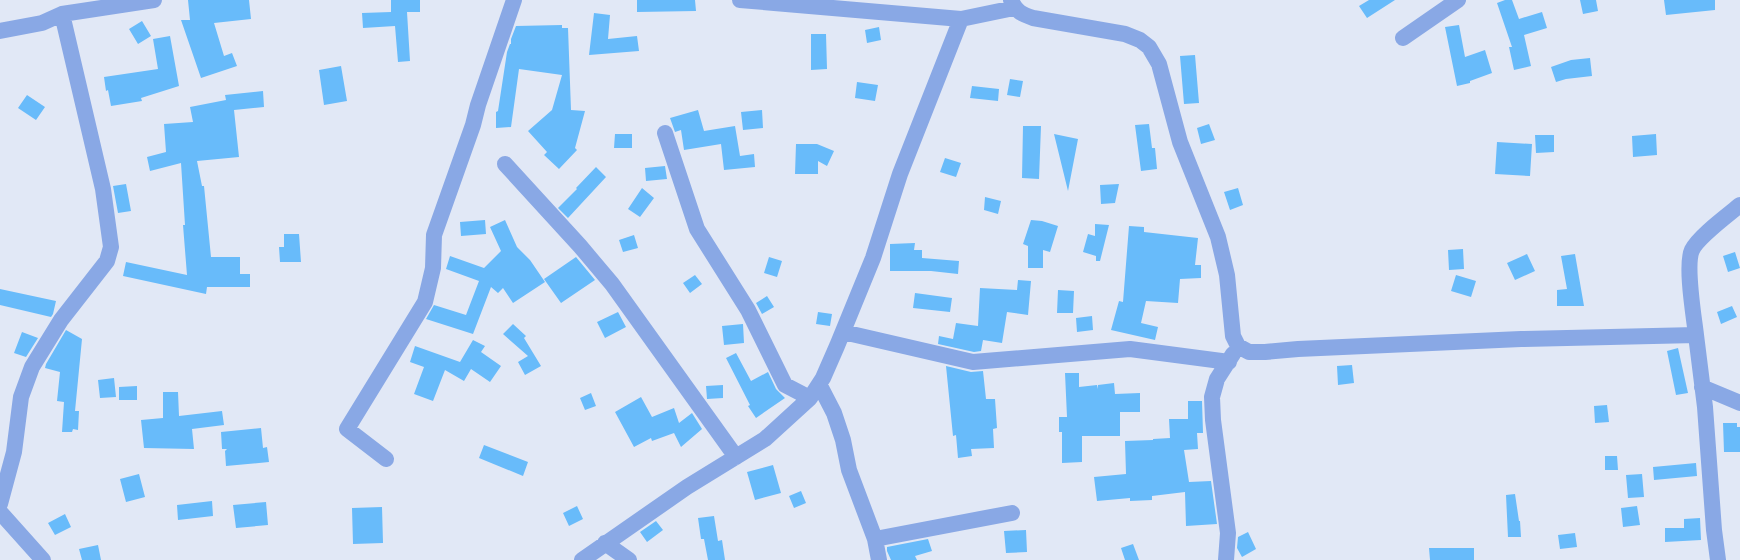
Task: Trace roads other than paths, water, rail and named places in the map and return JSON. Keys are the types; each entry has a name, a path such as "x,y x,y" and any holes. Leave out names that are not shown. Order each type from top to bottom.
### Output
{"street":[{"path":"0,31 42,22 62,14 154,0"},
{"path":"386,459 347,429 425,302 433,268 434,235 473,126 478,105 514,0"},
{"path":"740,0 962,19 1013,4 1021,14 1033,18 1125,34 1140,40 1149,47 1159,64 1180,142 1218,237 1227,275 1233,336 1238,346 1249,352 1521,339 1696,335"},
{"path":"1403,38 1458,0"},
{"path":"0,504 14,452 21,397 32,367 61,320 107,261 111,247 103,189 62,14"},
{"path":"582,560 687,487 765,439 814,391 843,332 873,258 914,138 962,19"},
{"path":"665,134 697,229 748,310 785,385 814,391 834,413 850,470 875,539 879,560"},
{"path":"505,164 612,284 736,456"},
{"path":"1718,560 1689,263 1692,249 1740,205"},
{"path":"843,332 973,362 1130,349 1229,362"},
{"path":"1226,560 1228,533 1213,420 1212,397 1217,379 1238,346"},
{"path":"1702,387 1740,403"},
{"path":"0,512 43,560"},
{"path":"875,539 1012,512"},
{"path":"605,543 629,560"}]}
